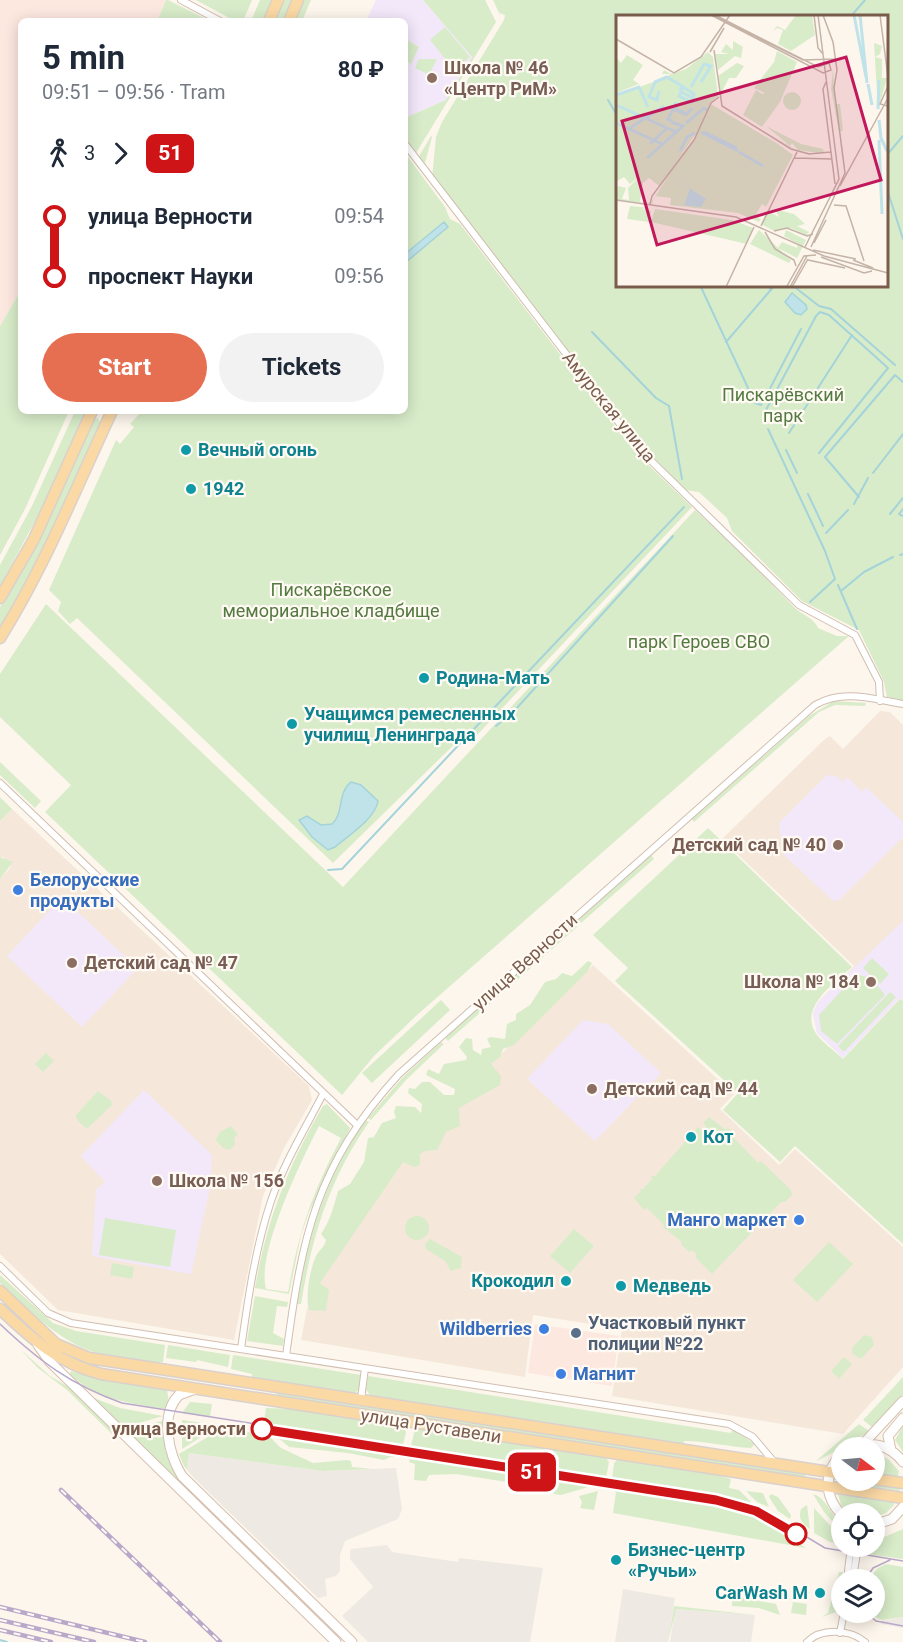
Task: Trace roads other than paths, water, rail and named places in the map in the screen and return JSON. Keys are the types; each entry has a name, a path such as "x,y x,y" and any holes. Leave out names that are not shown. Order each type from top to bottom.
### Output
{"main road":[{"path":"270,18 278,0"},
{"path":"290,18 298,0"},
{"path":"0,598 34,539 91,414"},
{"path":"0,638 33,585 51,549 111,414"},
{"name":"улица Руставели","path":"0,1291 56,1344 89,1358 830,1472"},
{"name":"улица Руставели","path":"0,1309 38,1345 67,1363 84,1370 903,1498"},
{"path":"38,1345 50,1362 336,1642"},
{"path":"195,1389 176,1399 170,1416 168,1441 172,1456 185,1481 352,1642"},
{"path":"870,1437 903,1401"},
{"path":"891,1450 888,1436 903,1418"},
{"path":"885,1447 903,1462"},
{"path":"830,1472 828,1487 833,1503"},
{"path":"885,1481 903,1484"},
{"path":"885,1522 892,1519 903,1508"}],"street":[{"path":"181,0 214,18"},
{"name":"Амурская улица","path":"408,148 639,449 799,605 849,631 861,645 879,682 880,700"},
{"name":"улица Верности","path":"286,1356 298,1269 310,1220 331,1170 357,1125 386,1088 413,1061 808,711 834,696 903,704"},
{"path":"0,783 357,1125"},
{"path":"241,1349 261,1237 272,1200 288,1160 323,1094"},
{"path":"0,1266 48,1313 71,1323 729,1424 753,1437 774,1462"},
{"path":"361,1399 365,1368"},
{"path":"840,1632 842,1623"},
{"path":"807,1642 819,1633 840,1632 865,1642"}],"water":[{"path":"444,222 448,227 408,260 408,252"},
{"path":"792,293 806,305 807,309 801,315 795,313 785,302"},
{"path":"351,782 361,785 378,801 376,808 361,826 328,850 312,837 299,820 307,816 321,825 332,824 338,815 344,792"}],"waterway":[{"path":"852,15 865,0"},
{"path":"608,100 616,114"},
{"path":"888,154 903,136"},
{"path":"888,192 903,239"},
{"path":"700,286 755,403 761,405 801,329"},
{"path":"769,286 771,290"},
{"path":"726,342 774,286"},
{"path":"793,286 819,306 831,309 895,365"},
{"path":"766,410 816,316 820,312 829,315 888,368 819,453"},
{"path":"592,332 656,398 669,406 682,479"},
{"path":"789,433 852,335"},
{"path":"859,497 825,457 895,375 903,382"},
{"path":"768,429 825,551 835,579 810,602"},
{"path":"873,473 903,434"},
{"path":"786,450 797,473"},
{"path":"854,504 868,478"},
{"path":"808,494 823,526"},
{"path":"890,514 903,498"},
{"path":"474,729 684,507"},
{"path":"903,509 899,514 903,516"},
{"path":"826,533 848,510"},
{"path":"496,726 515,710 673,536"},
{"path":"841,591 864,572 893,557"},
{"path":"838,585 857,629"},
{"path":"328,870 342,869 468,735"},
{"path":"0,1640 7,1642"}],"tram line":[{"path":"0,1324 56,1371 122,1403 717,1496 757,1507 825,1548 903,1561"},
{"name":"51","path":"262,1429 716,1500 756,1511 796,1534"},
{"path":"872,1569 890,1560"},
{"path":"885,1623 903,1626"}],"railway":[{"path":"61,1490 220,1642"},
{"path":"0,1607 145,1642"},
{"path":"0,1620 94,1642"},
{"path":"0,1630 51,1642"}],"place":[{"name":"Школа № 46 «Центр РиМ»","path":"432,78"},
{"name":"Вечный огонь","path":"186,450"},
{"name":"1942","path":"191,489"},
{"name":"Родина-Мать","path":"424,678"},
{"name":"Учащимся ремесленных училищ Ленинграда","path":"292,724"},
{"name":"Детский сад № 40","path":"838,845"},
{"name":"Белорусские продукты","path":"18,890"},
{"name":"Детский сад № 47","path":"72,963"},
{"name":"Школа № 184","path":"871,982"},
{"name":"Детский сад № 44","path":"592,1089"},
{"name":"Кот","path":"691,1137"},
{"name":"Школа № 156","path":"157,1181"},
{"name":"Манго маркет","path":"799,1220"},
{"name":"Крокодил","path":"566,1281"},
{"name":"Медведь","path":"621,1286"},
{"name":"Wildberries","path":"544,1329"},
{"name":"Участковый пункт полиции №22","path":"576,1333"},
{"name":"Магнит","path":"561,1374"},
{"name":"улица Верности","path":"262,1429"},
{"name":"Бизнес-центр «Ручьи»","path":"616,1560"},
{"name":"CarWash M","path":"820,1593"}],"park label":[{"name":"Пискарёвский парк","path":"783,405"},
{"name":"Пискарёвское мемориальное кладбище","path":"331,600"},
{"name":"парк Героев СВО","path":"699,642"}]}
